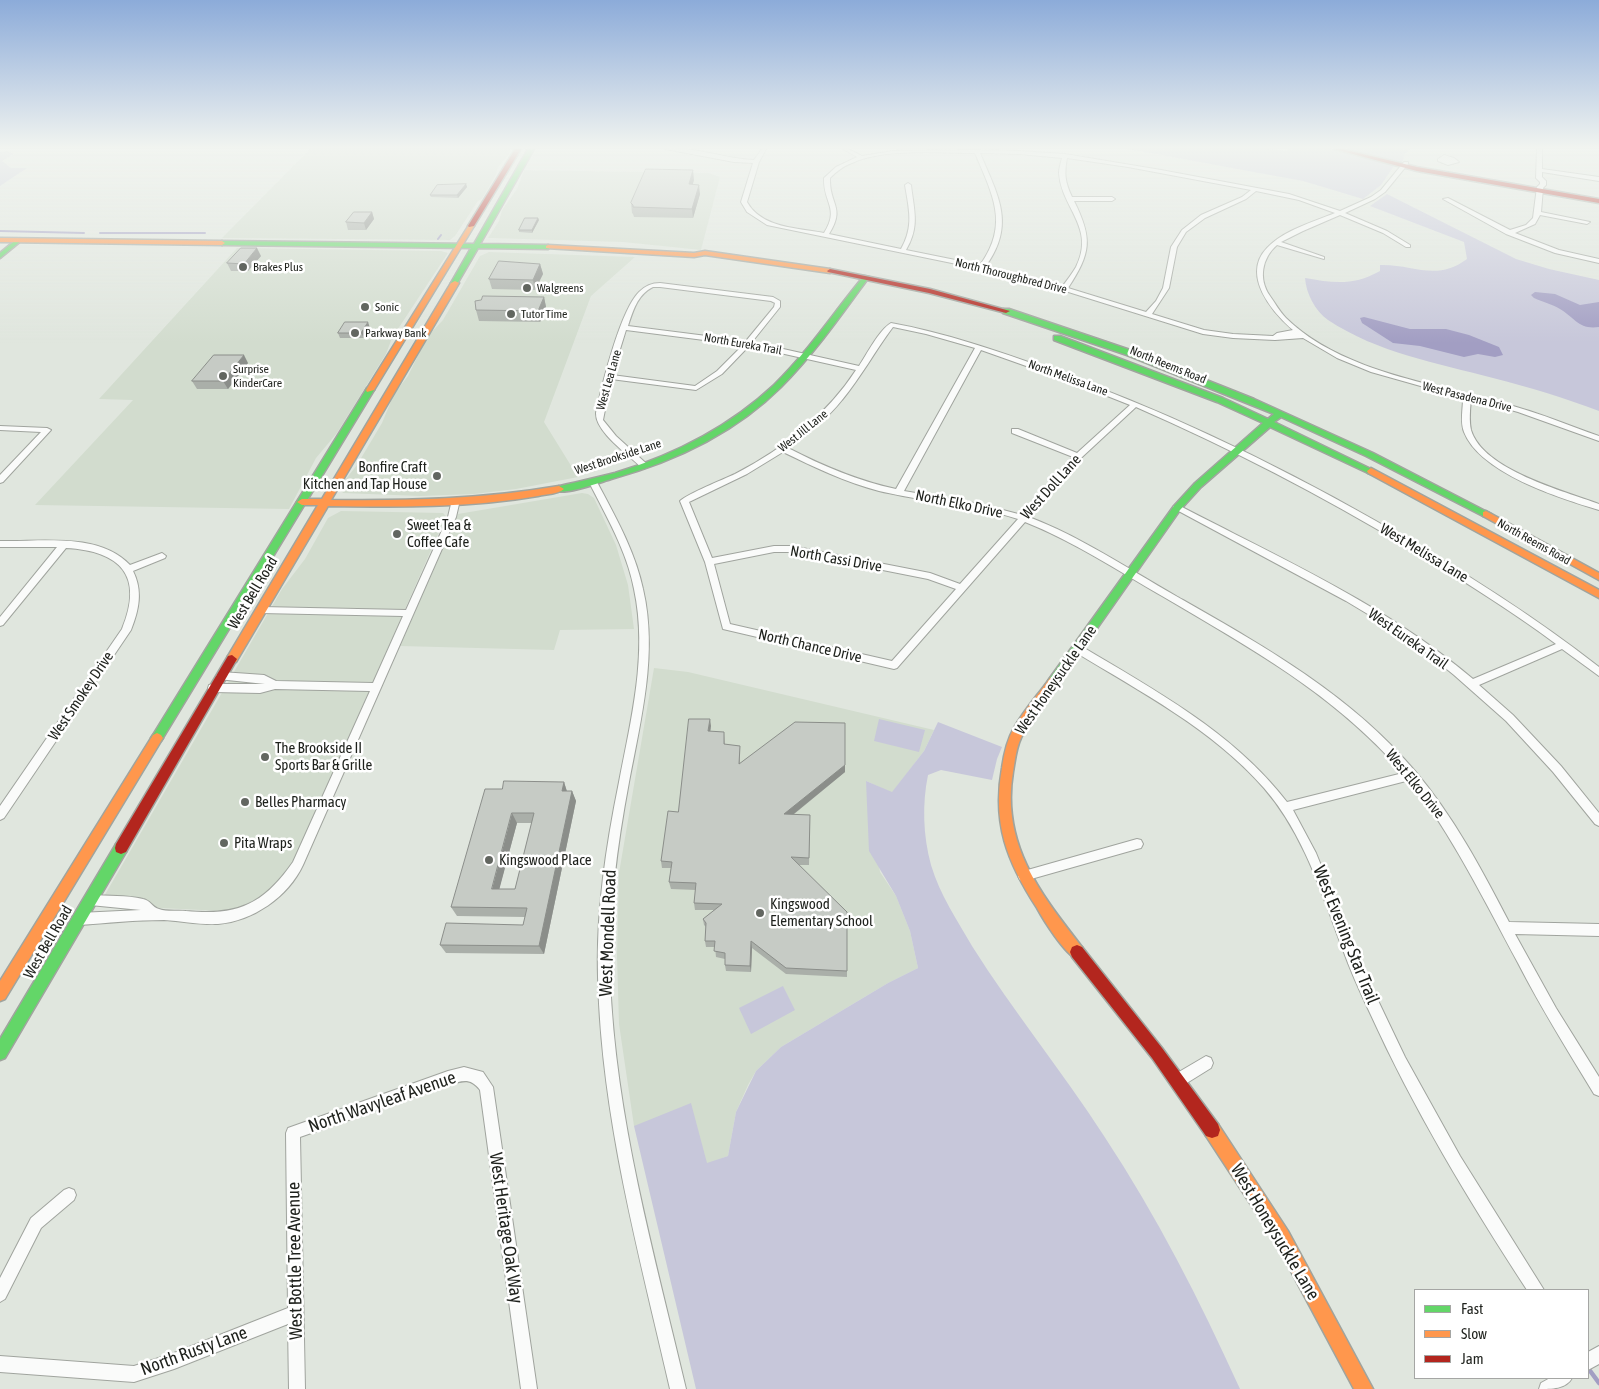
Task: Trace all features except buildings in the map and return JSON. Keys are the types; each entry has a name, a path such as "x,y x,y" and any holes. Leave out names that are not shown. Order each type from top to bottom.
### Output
{"main road":[{"name":"West Bell Road","path":"0,994 478,214"},
{"name":"West Bell Road","path":"0,1053 220,676 261,610 494,214"},
{"name":"North Reems Road","path":"0,240 579,248 694,255 702,260 862,281 1003,310 1097,340 1177,370 1280,414 1450,496 1599,577"},
{"path":"0,256 20,240"},
{"name":"North Reems Road","path":"862,281 1055,337 1130,364 1220,400 1404,487 1599,594"},
{"name":"West Brookside Lane","path":"302,502 455,504 518,497 593,482 645,466 710,436 763,399 803,356 862,281"},
{"path":"412,322 415,330 408,343 416,346"},
{"path":"396,348 401,353 393,371 397,377"},
{"name":"West Honeysuckle Lane","path":"1280,414 1198,485 1177,508 1130,574 1015,737 1003,782 1002,807 1011,851 1043,908 1177,1080 1217,1137 1282,1237 1364,1389"}],"street":[{"name":"North Thoroughbred Drive","path":"753,214 769,224 982,267 1218,334 1275,338 1279,334 1303,334"},
{"path":"826,236 833,226 835,214"},
{"path":"903,250 911,239 914,225 912,214"},
{"path":"982,267 999,241 1000,214"},
{"path":"1064,289 1079,267 1085,247 1084,229 1077,214"},
{"path":"1148,314 1164,292 1169,279 1171,254 1176,242 1185,230 1208,214"},
{"path":"1277,243 1287,236 1340,214 1400,239 1408,246"},
{"path":"1474,214 1508,233 1552,251 1599,261"},
{"path":"1508,233 1524,228 1536,221 1539,214"},
{"path":"1543,214 1587,222"},
{"path":"1277,243 1322,258"},
{"name":"West Pasadena Drive","path":"1277,243 1264,257 1259,275 1260,284 1276,311 1303,334 1335,354 1387,376 1510,408 1599,439"},
{"name":"West Lea Lane","path":"645,466 605,428 599,419 598,410 633,304 645,288 651,284 754,296 778,302 777,307 746,344"},
{"name":"North Melissa Lane","path":"892,325 979,347 1091,385 1238,451"},
{"name":"West Jill Lane","path":"709,562 684,500 716,487 783,449 832,406 892,325"},
{"name":"North Eureka Trail","path":"625,328 746,344 861,369"},
{"path":"609,377 696,388 714,376 746,344"},
{"path":"899,492 979,347"},
{"path":"1467,397 1466,420 1468,433 1475,444 1491,460 1510,472 1599,507"},
{"name":"West Doll Lane","path":"894,665 1078,456 1135,404"},
{"path":"0,428 48,430 0,480"},
{"path":"1014,431 1078,456"},
{"name":"North Elko Drive","path":"783,449 850,480 899,492 985,508 1022,518 1074,541 1130,574"},
{"name":"West Melissa Lane","path":"1238,451 1345,506 1424,553 1494,596 1564,644 1599,672"},
{"name":"West Mondell Road","path":"593,482 628,554 639,589 644,625 644,660 640,697 609,869 605,923 605,994 611,1063 622,1141 678,1389"},
{"path":"79,918 134,918 156,915 228,916 257,906 279,889 297,864 407,613 452,517 455,504"},
{"name":"West Eureka Trail","path":"1177,508 1360,606 1405,633 1471,684 1529,738 1580,795 1599,821"},
{"path":"0,544 93,548 106,553 129,569 162,556"},
{"path":"0,623 63,546"},
{"name":"North Cassi Drive","path":"709,562 774,548 792,549 930,576 962,588"},
{"name":"North Chance Drive","path":"709,562 726,627 894,665"},
{"name":"West Smokey Drive","path":"0,815 126,630 136,607 136,585 129,569"},
{"name":"West Elko Drive","path":"1130,574 1276,657 1333,697 1367,727 1412,775 1451,828 1537,987 1599,1089"},
{"path":"261,610 407,613"},
{"path":"1471,684 1564,644"},
{"name":"West Evening Star Trail","path":"1078,649 1197,722 1250,765 1286,807 1314,856 1351,955 1422,1106 1476,1199 1535,1289"},
{"path":"220,676 264,679 275,685"},
{"path":"213,688 260,689 275,685 375,687"},
{"path":"1286,807 1412,775"},
{"path":"1024,876 1137,844"},
{"path":"90,900 143,904 156,915"},
{"path":"1506,928 1599,930"},
{"path":"1177,1080 1206,1062"},
{"name":"North Wavyleaf Avenue","path":"293,1133 448,1078 471,1075"},
{"name":"West Heritage Oak Way","path":"471,1075 481,1079 486,1089 529,1389"},
{"name":"West Bottle Tree Avenue","path":"293,1133 297,1389"},
{"path":"0,1294 36,1223 69,1195"},
{"name":"North Rusty Lane","path":"0,1364 134,1374 174,1361 296,1313"},
{"path":"1547,1389 1562,1379"}],"shaded area":[{"path":"246,214 470,214 455,236 450,240 222,238"},
{"path":"501,214 710,214 701,250 623,242 488,238 499,221"},
{"path":"1390,214 1426,214 1516,259 1549,269 1599,280 1599,411 1506,381 1408,356 1367,341 1323,316 1312,301 1307,290 1305,278 1334,282 1352,281 1380,271 1380,265 1435,271 1445,270 1467,259 1464,242"},
{"path":"237,248 441,251 448,253 392,338 386,354 337,433 316,458 289,509 35,505 133,400 99,399"},
{"path":"489,252 635,257 591,296 544,422 578,477 516,489 474,494 420,496 343,493 340,489 342,484 357,465 382,423 394,394 408,376 427,337 443,320 480,256"},
{"path":"1535,292 1555,294 1580,305 1599,302 1599,327 1582,325 1557,307 1534,298 1531,295"},
{"path":"1364,317 1410,329 1446,329 1469,335 1499,347 1503,355 1495,357 1478,354 1464,357 1420,346 1393,343 1362,323 1360,318"},
{"path":"582,493 594,498 616,545 628,585 634,629 560,630 554,650 400,646 458,514"},
{"path":"341,511 443,513 446,516 290,871 259,900 241,908 222,911 99,905 282,589 305,559 328,518"},
{"name":"Kingswood Elementary School","path":"654,668 688,672 934,730 924,751 892,793 866,781 880,872 896,896 910,931 918,968 888,983 781,1047 756,1071 748,1085 736,1112 728,1156 707,1164 634,1126 619,1024 617,956 619,873"},
{"path":"879,719 925,730 919,752 874,741"},
{"path":"938,722 1002,747 992,780 941,770 928,775 925,797 925,831 928,854 939,887 972,946 1088,1112 1142,1197 1193,1291 1240,1389 696,1389 634,1126 691,1103 707,1163 728,1156 736,1112 756,1071 781,1047 888,983 918,968 910,931 896,896 869,851 866,781 892,792 924,751"},
{"path":"783,986 795,1010 751,1034 739,1008"}],"waterway":[{"path":"0,231 84,233"},
{"path":"100,233 205,233"},
{"path":"438,239 441,235"},
{"path":"1589,1369 1599,1383"}],"traffic: fast":[{"path":"455,283 494,214"},
{"path":"0,256 19,240"},
{"path":"222,243 548,247"},
{"path":"559,489 589,483 647,465 703,440 730,424 777,386 812,347 866,277"},
{"path":"1006,311 1130,353 1251,401 1370,455 1486,514"},
{"path":"1057,338 1220,400 1371,471"},
{"path":"157,738 370,390"},
{"path":"1054,681 1177,508 1198,485 1279,414"},
{"path":"0,1053 121,848"}],"traffic: slow":[{"path":"370,390 471,226"},
{"path":"0,240 222,243"},
{"path":"548,247 694,255 705,253 830,271"},
{"path":"232,659 455,283"},
{"path":"1371,471 1599,594"},
{"path":"302,502 431,503 527,495 559,489"},
{"path":"1486,514 1599,577"},
{"path":"1054,681 1023,723 1014,740 1004,789 1004,815 1009,840 1018,864 1044,908 1077,952"},
{"path":"0,994 157,738"},
{"path":"1212,1130 1282,1237 1364,1389"}],"traffic: jam":[{"path":"471,226 478,214"},
{"path":"830,271 930,291 1006,311"},
{"path":"121,848 232,659"},
{"path":"1077,952 1157,1053 1212,1130"}],"place":[{"name":"Brakes Plus","path":"243,267"},
{"name":"Walgreens","path":"527,288"},
{"name":"Sonic","path":"365,307"},
{"name":"Tutor Time","path":"511,314"},
{"name":"Parkway Bank","path":"355,333"},
{"name":"Surprise KinderCare","path":"223,376"},
{"name":"Bonfire Craft Kitchen and Tap House","path":"437,476"},
{"name":"Sweet Tea & Coffee Cafe","path":"397,534"},
{"name":"The Brookside II Sports Bar & Grille","path":"265,757"},
{"name":"Belles Pharmacy","path":"245,802"},
{"name":"Pita Wraps","path":"224,843"},
{"name":"Kingswood Place","path":"489,860"},
{"name":"Kingswood Elementary School","path":"760,913"}]}
